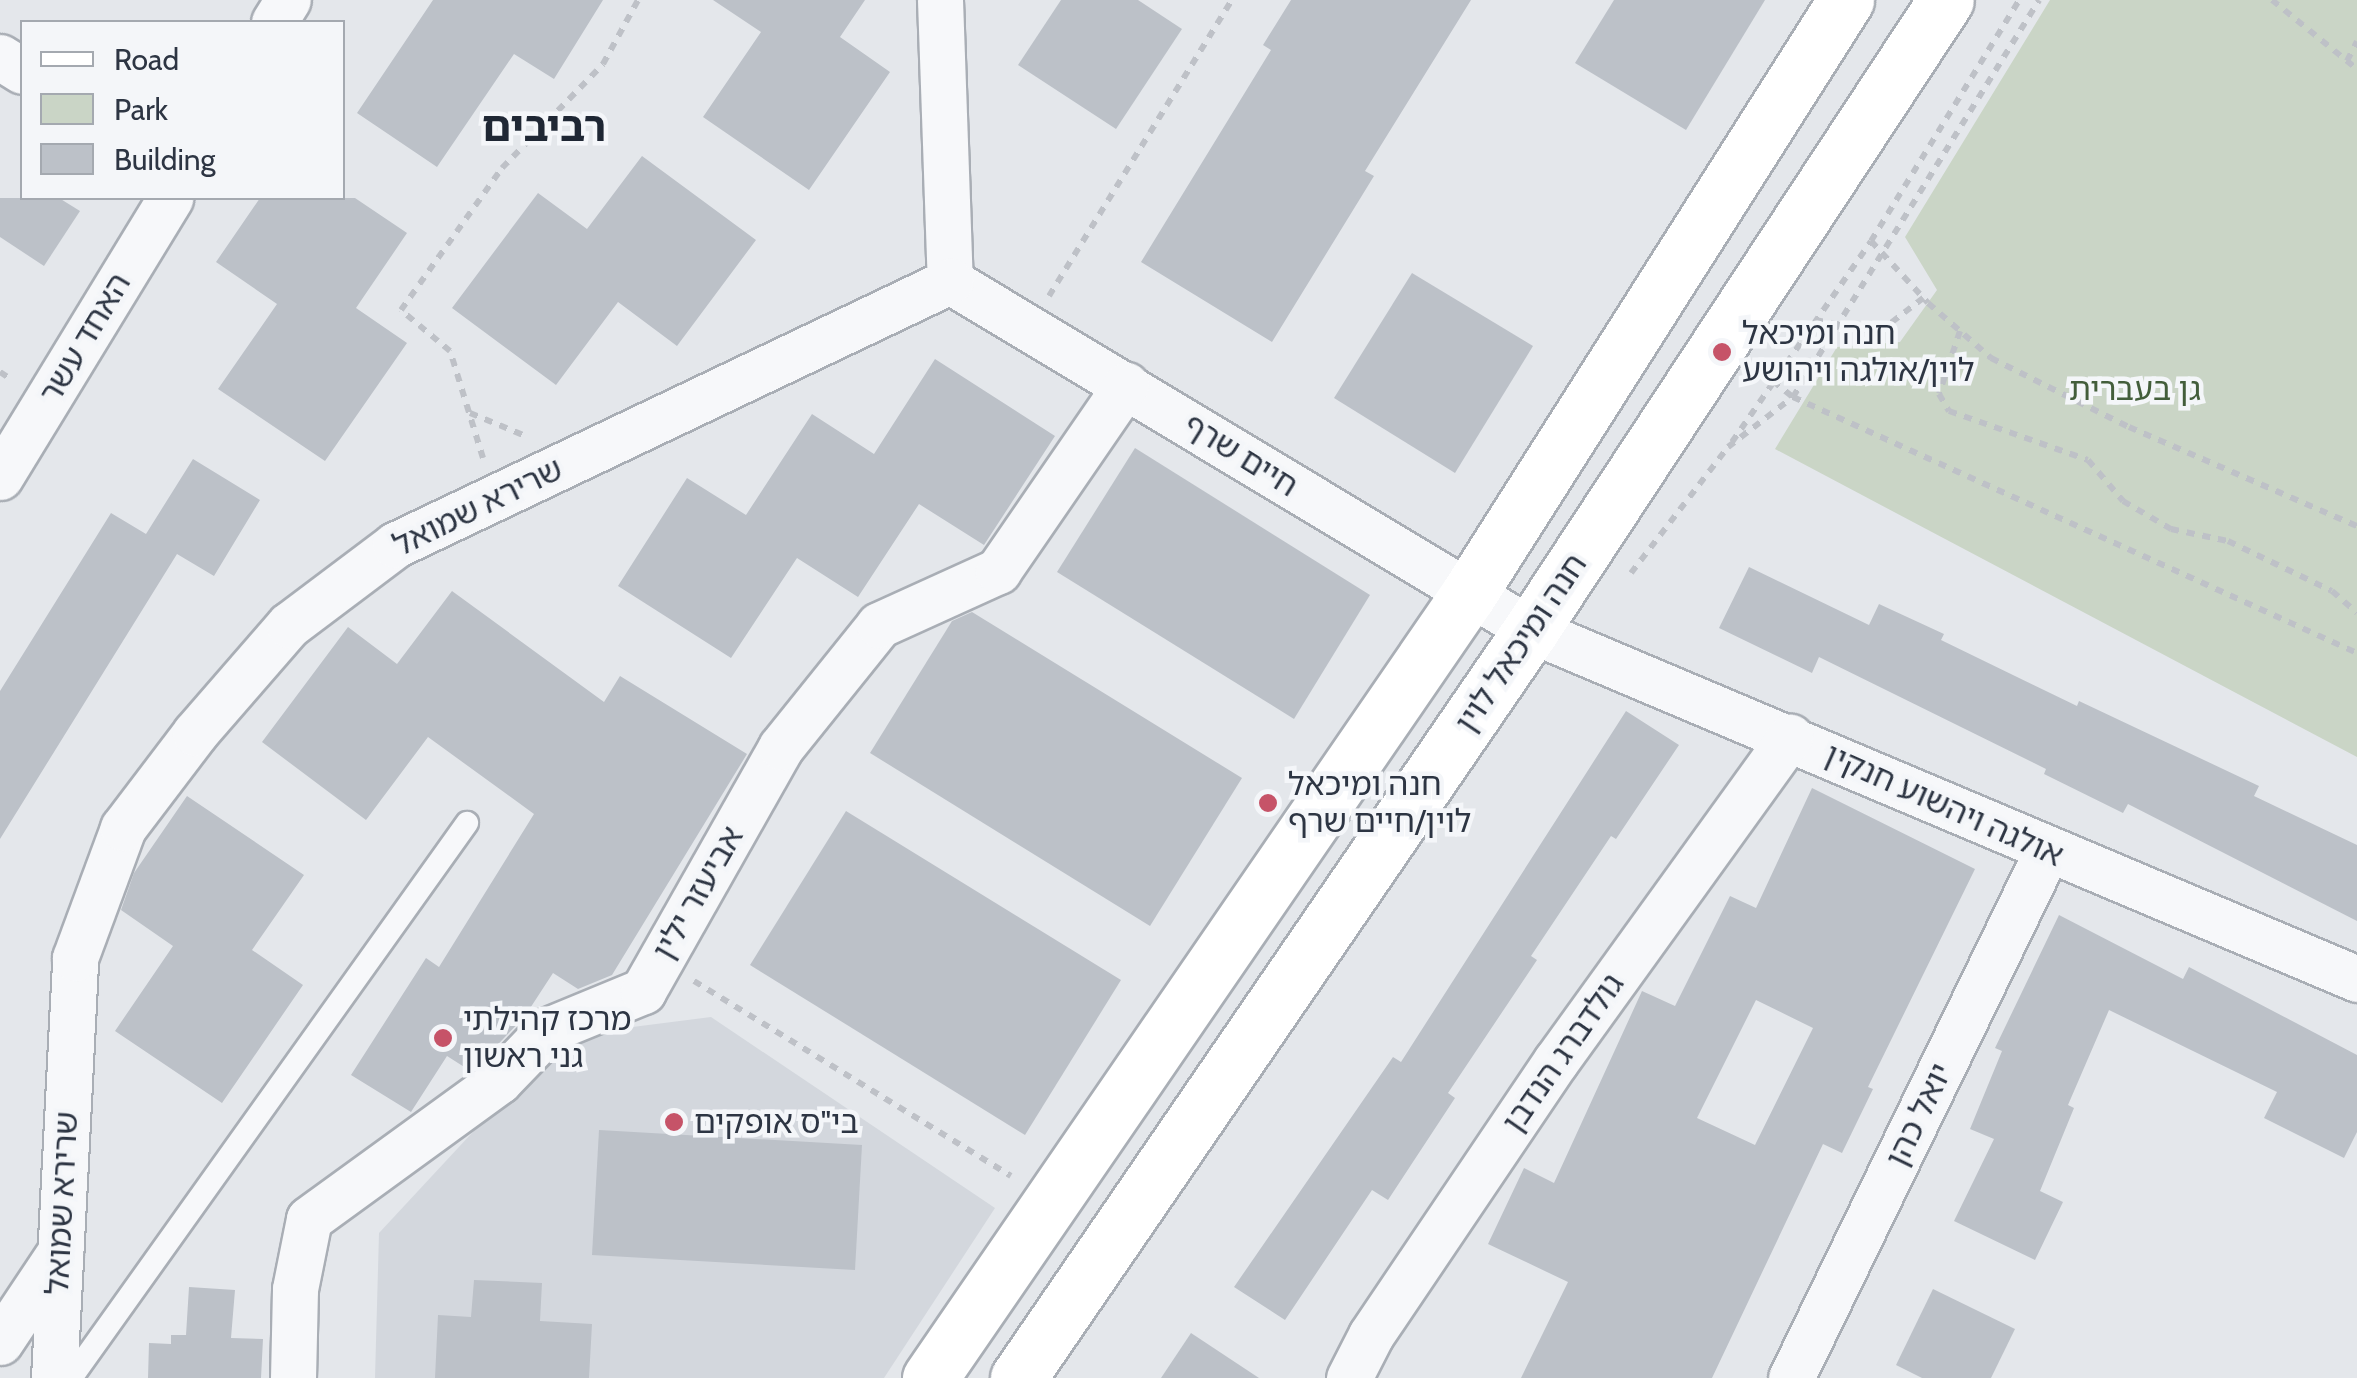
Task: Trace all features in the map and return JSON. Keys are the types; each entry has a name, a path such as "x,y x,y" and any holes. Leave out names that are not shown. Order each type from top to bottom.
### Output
{"main road":[{"path":"930,1378 1468,595 1846,0"},
{"name":"חנה ומיכאל לוין","path":"1018,1378 1531,630 1946,0"}],"street":[{"path":"940,0 950,282"},
{"name":"האחד עשר","path":"0,477 169,200"},
{"name":"שרירא שמואל","path":"54,1378 75,958 123,828 195,733 289,626 395,545 950,282"},
{"name":"חיים שרף","path":"950,282 1030,326 1531,630"},
{"name":"אביעזר ילין","path":"293,1378 295,1290 308,1219 499,1081 548,1030 643,991 781,747 879,625 998,572 1126,385"},
{"name":"אולגה ויהשוע חנקין","path":"1531,630 2357,980"},
{"name":"גולדברג הנדבן","path":"1349,1378 1371,1335 1556,1061 1790,737"},
{"name":"יואל כהן","path":"1790,1378 2047,851"},
{"path":"0,1342 60,1252"}],"lane":[{"path":"72,1378 466,823"}],"path":[{"path":"494,498 450,351 401,310 427,280 502,168 603,64 638,0"},
{"path":"1030,326 1232,0"},
{"path":"1620,586 1728,447 1871,241 2019,0"},
{"path":"1728,447 1793,397 2038,0"},
{"path":"2272,0 2357,69"},
{"path":"2347,61 2357,41"},
{"path":"1871,241 1923,298 1990,358 2129,427 2357,526"},
{"path":"1815,320 1879,332 1923,298"},
{"path":"1960,331 1939,394 1948,411 2088,460 2123,501 2171,529 2244,548 2332,591 2357,613"},
{"path":"1772,380 1793,397 2357,653"},
{"path":"660,960 1050,1200"}],"shaded area":[{"name":"בי\"ס אופקים","path":"711,1017 995,1208 884,1378 375,1378 379,1233 562,1036"}],"green space":[{"name":"גן בעברית","path":"2050,0 2357,0 2357,757 1775,449 1837,347 1900,342 1937,290 1905,237"}],"building":[{"path":"433,0 603,0 554,79 514,54 437,167 357,113"},
{"path":"713,0 865,0 840,37 890,72 809,190 703,117 761,32"},
{"path":"1061,0 1138,0 1182,29 1116,129 1018,65"},
{"path":"1291,0 1471,0 1365,171 1374,176 1272,342 1141,262 1271,50 1263,45"},
{"path":"1614,0 1765,0 1686,130 1575,63"},
{"path":"642,156 756,240 677,346 618,302 556,385 452,308 538,193 587,229"},
{"path":"0,198 62,200 80,211 44,266 0,237"},
{"path":"355,198 407,233 356,308 407,343 325,461 218,389 277,304 216,262 259,200"},
{"path":"1412,273 1533,346 1455,473 1334,398"},
{"path":"935,359 1055,436 984,545 919,504 858,597 797,558 731,658 618,586 687,478 746,515 812,414 874,454"},
{"path":"1135,448 1370,595 1294,719 1057,572"},
{"path":"193,459 260,500 214,576 177,554 0,839 0,691 111,513 146,534"},
{"path":"1749,567 1869,625 1879,604 1944,634 1941,640 2077,706 2079,701 2259,786 2254,796 2357,845 2357,921 2128,804 2123,813 2044,774 2046,769 1819,657 1812,673 1719,628"},
{"path":"452,591 604,702 620,676 747,754 612,975 578,989 553,973 525,1016 482,1061 469,1070 447,1056 411,1112 351,1075 426,958 439,967 534,814 428,737 366,820 262,742 348,627 397,664"},
{"path":"972,612 1242,778 1150,926 870,753 952,621"},
{"path":"1626,711 1679,745 1616,839 1611,836 1531,956 1537,960 1448,1093 1455,1098 1388,1200 1372,1190 1285,1320 1234,1287 1393,1057 1401,1062"},
{"path":"1812,788 1975,869 1868,1087 1873,1089 1842,1153 1823,1144 1712,1378 1521,1378 1568,1282 1488,1244 1524,1168 1554,1183 1642,991 1675,1006 1730,896 1756,908","holes":["1756,1000 1813,1028 1755,1145 1697,1118"]},
{"path":"187,796 304,875 252,950 303,985 222,1103 115,1031 173,946 121,910 134,873"},
{"path":"846,811 1121,980 1025,1135 750,965"},
{"path":"2059,915 2183,979 2189,967 2357,1055 2357,1132 2344,1158 2264,1118 2277,1092 2109,1010 2068,1105 2074,1108 2040,1191 2063,1202 2035,1260 1954,1221 1994,1139 1970,1129 2002,1051 1995,1048"},
{"path":"599,1130 862,1145 855,1270 592,1255"},
{"path":"474,1280 542,1283 540,1321 592,1324 589,1378 435,1378 438,1315 471,1317"},
{"path":"189,1287 235,1290 231,1338 263,1339 261,1378 148,1378 149,1343 171,1344 171,1335 186,1335"},
{"path":"1933,1289 2015,1329 1991,1378 1922,1378 1896,1365"},
{"path":"1191,1333 1259,1378 1161,1378"}],"place":[{"name":"חנה ומיכאל לוין/אולגה ויהושע","path":"1722,352"},
{"name":"חנה ומיכאל לוין/חיים שרף","path":"1268,803"},
{"name":"מרכז קהילתי גני ראשון","path":"443,1038"},
{"name":"בי\"ס אופקים","path":"674,1122"}],"district":[{"name":"רביבים","path":"544,126"}]}
